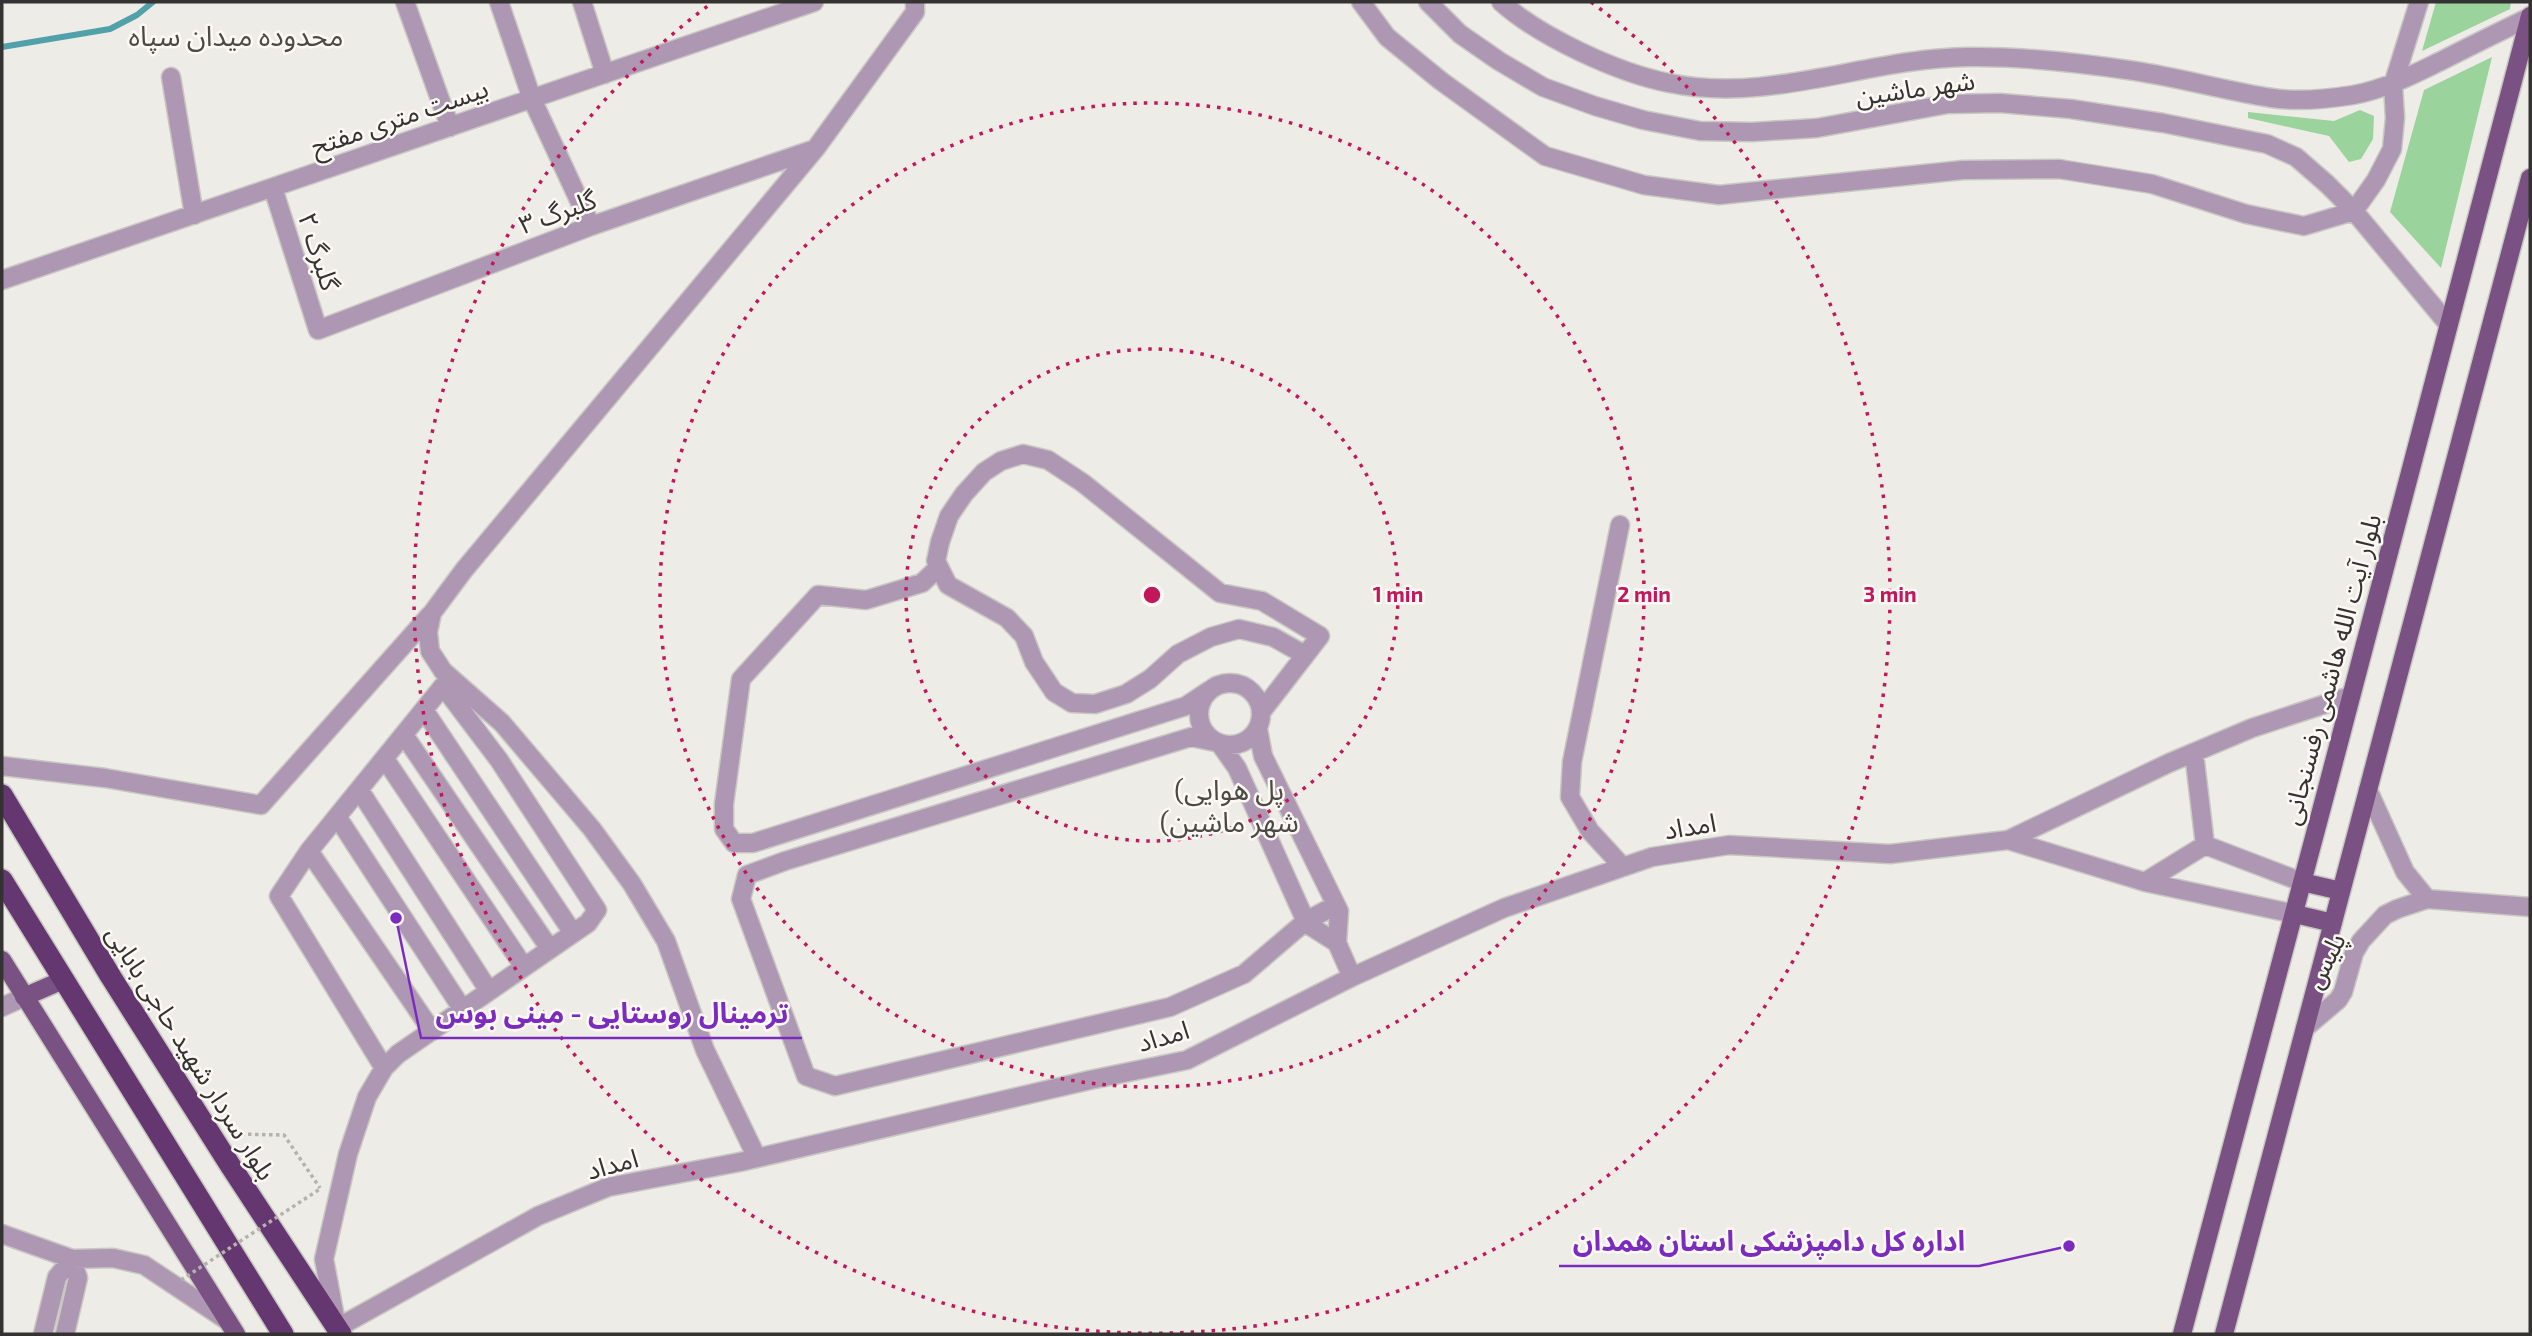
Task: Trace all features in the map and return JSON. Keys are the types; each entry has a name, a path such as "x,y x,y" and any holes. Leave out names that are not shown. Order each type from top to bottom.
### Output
{"highway":[{"name":"بلوار سردار شهید حاجی بابایی","path":"2,795 111,977 339,1331"},
{"path":"2,880 283,1334"}],"main road":[{"name":"بلوار آیت الله هاشمی رفسنجانی","path":"2182,1334 2530,16"},
{"path":"2224,1334 2530,178"},
{"path":"2,815 30,841"},
{"path":"2302,882 2341,891"},
{"path":"2295,914 2333,923"},
{"path":"2,960 232,1328"},
{"path":"24,997 63,979"}],"street":[{"path":"405,2 450,127"},
{"path":"499,2 532,99 591,226"},
{"path":"582,2 605,74"},
{"name":"بیست متری مفتح","path":"2,280 814,2"},
{"path":"2,766 105,778 261,805 432,613 464,570 816,148 915,12 915,2"},
{"path":"1361,2 1387,37 1545,156 1644,185 1719,195 1963,170 2059,169 2152,184 2246,214 2304,226 2354,211 2376,180 2392,149 2395,118 2393,85 2419,2"},
{"name":"شهر ماشین","path":"1427,2 1460,34 1543,87 1643,120 1700,131 1752,132 1817,128 1948,104 2000,103 2071,109 2163,123 2267,144 2296,158 2354,211 2448,324"},
{"name":"شهر ماشین","path":"1501,2 1558,42 1617,66 1668,83 1722,90 1786,85 1925,60 1969,57 2023,59 2135,71 2275,99 2313,99 2354,94 2393,85 2530,16"},
{"path":"171,77 194,215"},
{"name":"گلبرگ ۳","path":"318,330 591,226 816,148"},
{"name":"گلبرگ ۲","path":"272,188 318,330"},
{"path":"1305,655 1273,637 1239,629 1211,637 1178,654 1150,679 1126,694 1094,704 1072,703 1054,692 1034,662 1024,636 1007,618 948,585 936,561 940,541 949,516 984,472 1001,461 1024,454 1048,460 1083,484 1220,593 1262,601 1320,636 1262,711 1258,729 1264,756 1339,911 1337,943 1352,977"},
{"path":"1620,525 1572,762 1570,797 1590,831 1622,867"},
{"path":"939,567 922,583 866,600 818,596 741,679 724,804 724,829 734,843 753,843 1186,706 1210,690 1228,683 1246,687 1259,702 1262,711"},
{"path":"432,613 428,632 430,651 443,671 502,723 592,829 632,884 666,941 705,1050 757,1158"},
{"path":"339,1331 324,1259 348,1154 367,1097 384,1068 398,1054 587,923 597,910 499,760 443,686 309,851 279,896 384,1068"},
{"path":"1210,690 1200,707 1199,717 1207,736 1218,743 1237,768 1306,921 1337,943"},
{"path":"2008,840 2252,728 2350,696"},
{"path":"424,710 573,933"},
{"path":"1258,729 1251,738 1231,746 1191,737 747,875 741,899 806,1076 835,1086 1170,1007 1244,974 1306,921 1336,905"},
{"path":"404,735 550,949"},
{"path":"2194,753 2205,845"},
{"path":"385,759 524,967"},
{"path":"2368,790 2405,872 2427,900"},
{"path":"359,791 489,991"},
{"path":"338,818 463,1010"},
{"path":"2008,840 2145,882 2295,914"},
{"name":"امداد","path":"339,1331 538,1216 608,1188 757,1158 1090,1080 1188,1060 1352,977 1504,908 1652,857 1730,845 1890,854 2008,840"},
{"path":"753,843 747,856 749,861 764,869"},
{"path":"2205,845 2302,882"},
{"path":"2145,882 2205,845"},
{"path":"309,851 432,1031"},
{"name":"پلیس","path":"2305,1028 2338,1000 2343,992 2354,953 2385,915 2427,900 2530,907"},
{"path":"2,1007 24,997"},
{"path":"2,1234 72,1259 113,1258 144,1265 232,1328"},
{"path":"43,1334 57,1277 72,1259"},
{"path":"65,1334 78,1278 72,1259"}],"path":[{"path":"181,1280 320,1189 284,1135 211,1134"}],"green space":[{"path":"2436,2 2511,2 2510,9 2422,51"},
{"path":"2492,57 2441,268 2390,212 2424,90"},
{"path":"2360,110 2374,116 2373,139 2361,159 2349,162 2329,136 2248,118 2248,112 2334,121"}],"waterway":[{"path":"2,47 110,29 137,15 153,2"}],"place":[{"name":"ترمینال روستایی - مینی بوس","path":"396,918"},
{"name":"اداره کل دامپزشکی استان همدان","path":"2069,1246"}],"district":[{"name":"محدوده میدان سپاه","path":"236,35"},
{"name":"(پل هوایی (شهر ماشین","path":"1229,805"}]}
